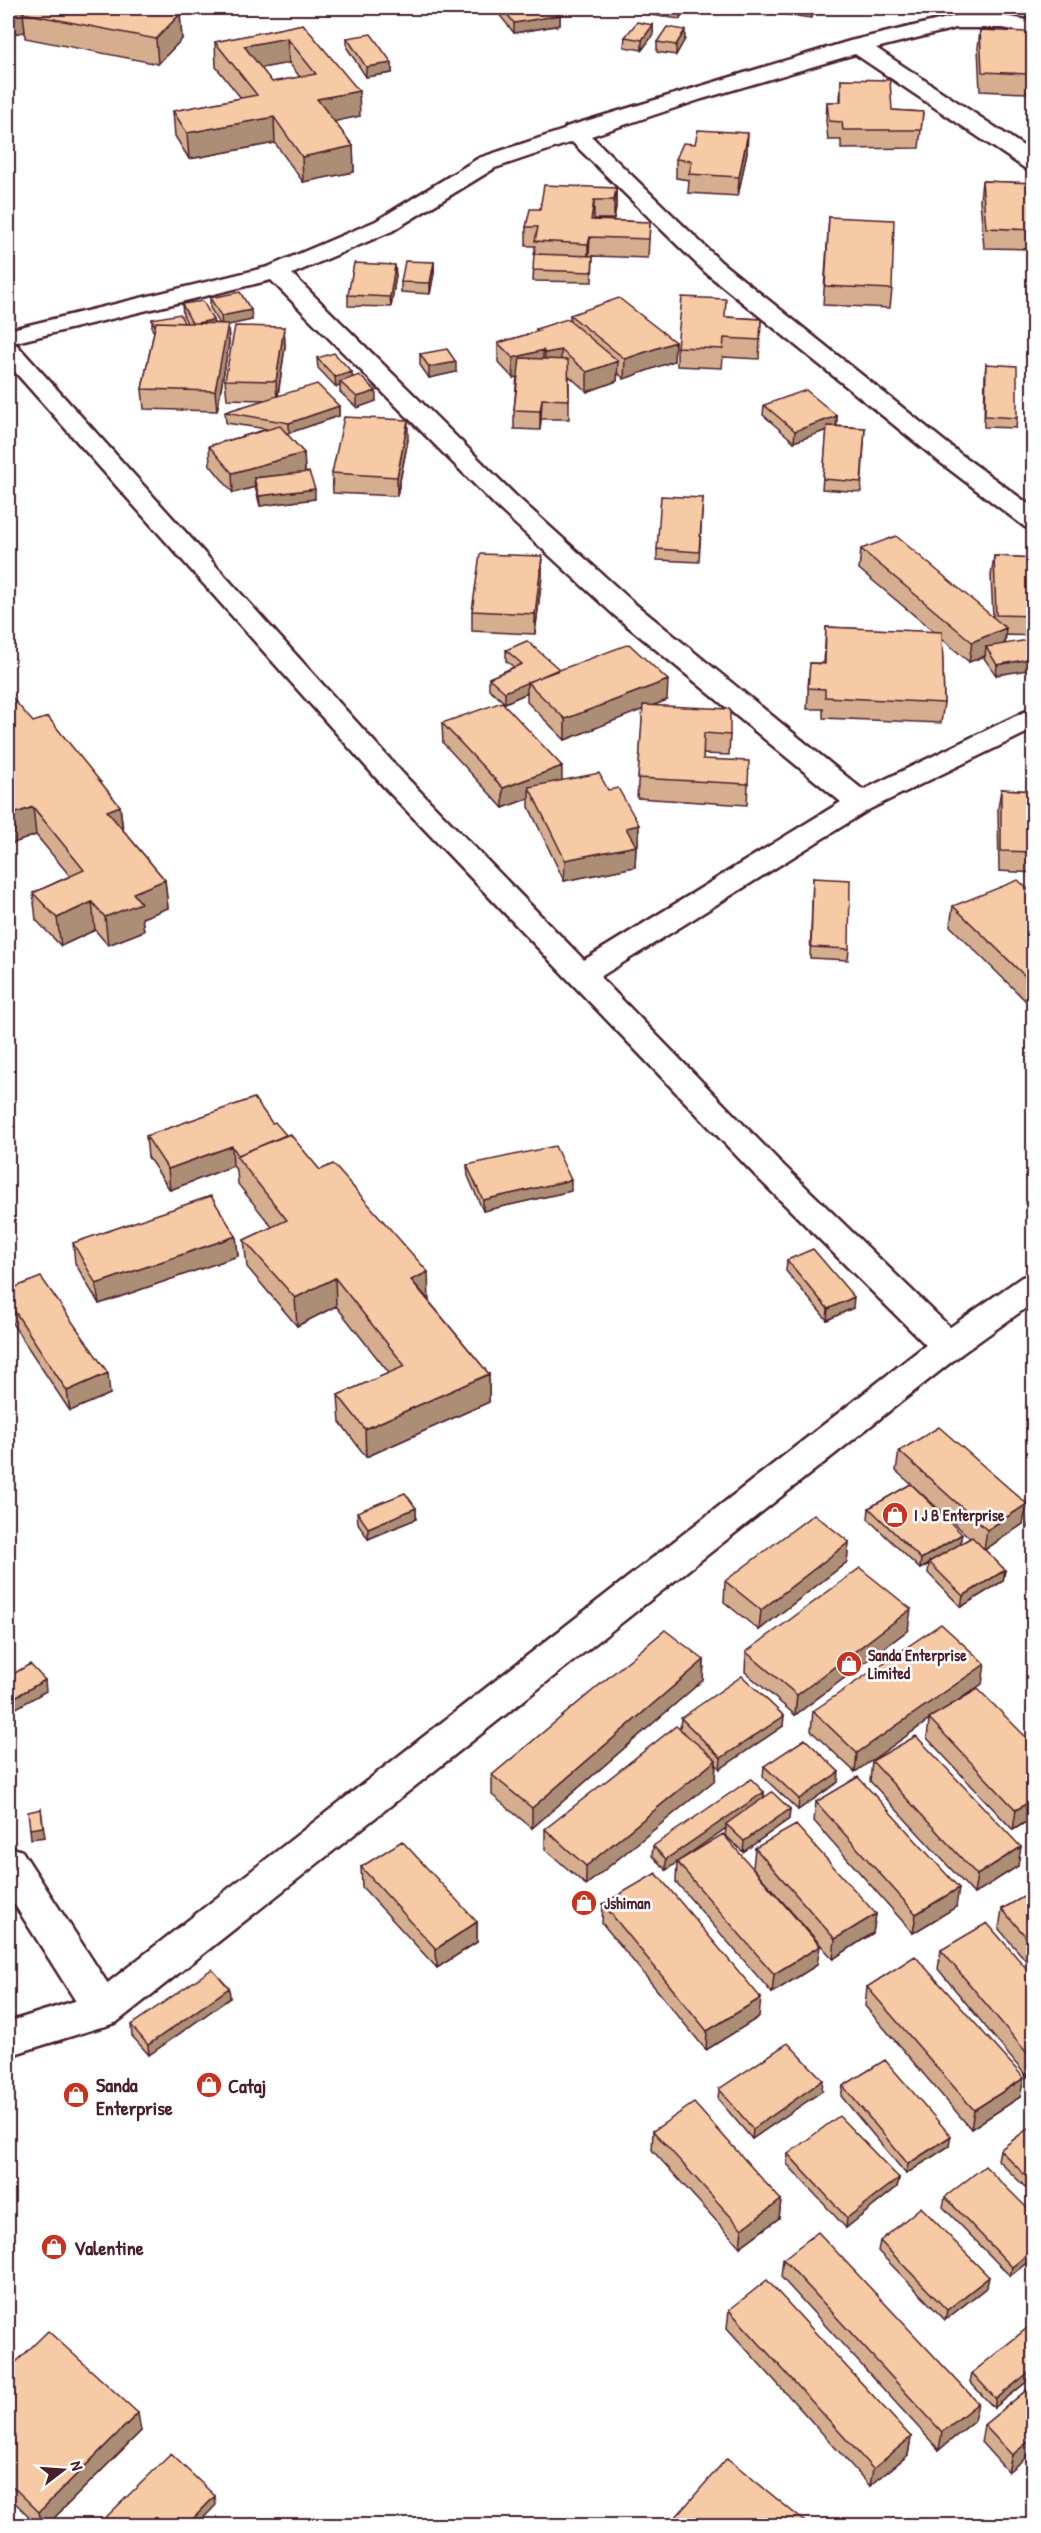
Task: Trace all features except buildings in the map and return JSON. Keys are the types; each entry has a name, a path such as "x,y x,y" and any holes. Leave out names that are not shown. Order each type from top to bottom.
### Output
{"street":[{"path":"8,337 276,272 384,226 487,163 574,132 694,94 858,46 956,22 1003,22 1034,28"},
{"path":"858,46 1034,164"},
{"path":"574,132 713,267 950,458 1034,521"},
{"path":"276,272 506,501 624,609 860,803"},
{"path":"8,350 396,783 767,1168 948,1346"},
{"path":"581,975 860,803 1034,718"},
{"path":"8,2038 103,2010 948,1346 1034,1285"},
{"path":"8,1862 103,2010"}],"place":[{"name":"I J B Enterprise","path":"895,1515"},
{"name":"Sanda Enterprise Limited","path":"849,1664"},
{"name":"Jshiman","path":"584,1903"},
{"name":"Cataj","path":"209,2085"},
{"name":"Sanda Enterprise","path":"76,2095"},
{"name":"Valentine","path":"54,2247"}]}
